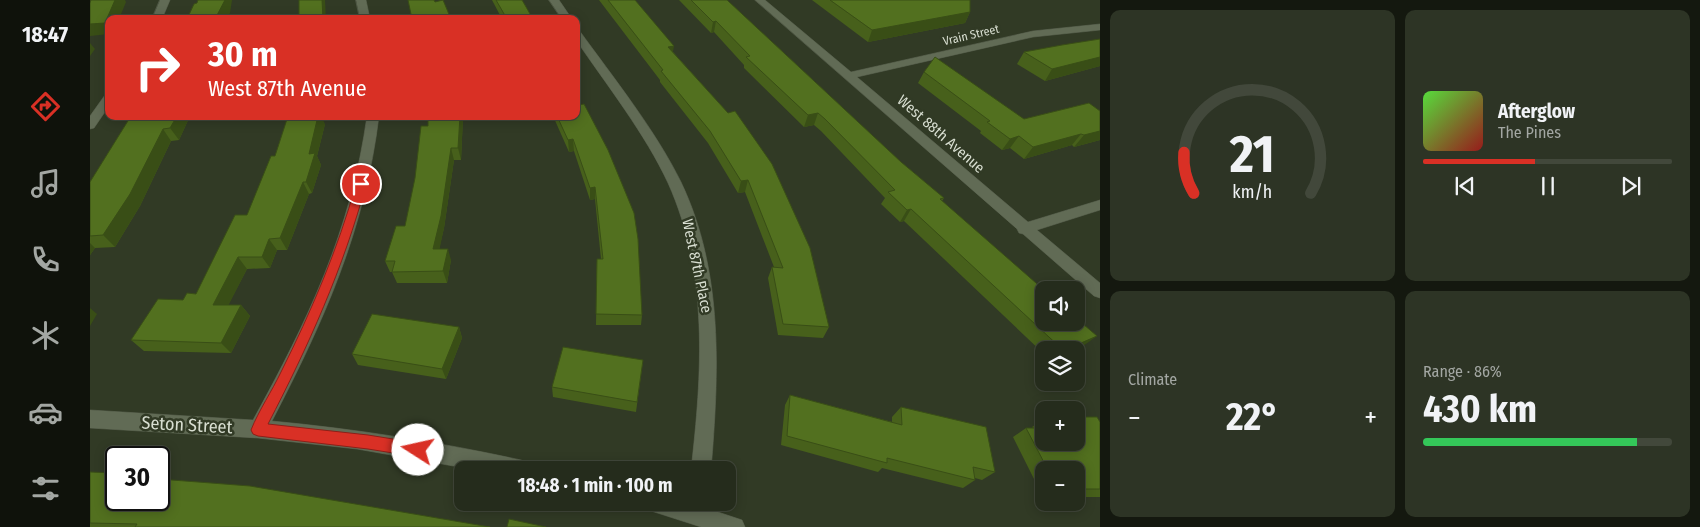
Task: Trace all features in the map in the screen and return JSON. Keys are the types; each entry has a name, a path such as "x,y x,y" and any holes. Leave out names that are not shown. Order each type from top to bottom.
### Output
{"street":[{"path":"159,15 165,0"},
{"path":"361,0 364,15"},
{"path":"554,0 564,15"},
{"name":"West 88th Avenue","path":"760,0 1100,292"},
{"name":"Vrain Street","path":"849,76 1033,34 1100,27"},
{"name":"West 87th Place","path":"580,38 635,118 667,169 687,215 698,253 709,324 706,416 702,461"},
{"path":"90,125 105,103"},
{"path":"258,430 286,376 333,271 353,215 366,168 372,120"},
{"path":"1024,228 1100,205"},
{"name":"Seton Street","path":"90,419 258,430 368,442 480,461"},
{"path":"701,511 735,527"}],"building":[{"path":"91,0 115,0 108,15 105,15 105,23 90,24"},
{"path":"198,0 225,0 217,15 189,15 194,4"},
{"path":"299,0 322,0 323,15 299,15"},
{"path":"408,0 434,0 435,2 443,0 449,15 411,15"},
{"path":"496,0 522,0 531,15 505,15"},
{"path":"608,0 635,0 674,46 668,47 728,113 735,111 772,164 810,248 829,327 783,324 772,267 783,268 748,180 741,181 710,131 661,71 663,70"},
{"path":"691,0 727,0 901,162 944,198 940,199 1035,282 1035,324 911,209 907,210 888,192 895,190 825,119 818,113 808,115 746,57 750,56 716,21 713,22"},
{"path":"830,0 970,0 970,12 872,30"},
{"path":"1100,39 1100,57 1052,69 1024,52 1062,45"},
{"path":"935,57 1024,119 1089,103 1100,111 1100,131 1033,147 1019,136 1010,139 987,122 990,121 924,72"},
{"path":"584,104 608,150 634,213 638,239 642,315 596,314 597,259 603,259 595,187 590,188 573,139 568,140 559,120 580,120 580,105"},
{"path":"129,120 175,120 170,128 163,129 130,194 103,235 90,236 90,182"},
{"path":"287,120 317,120 309,154 315,153 306,182 303,182 280,238 269,239 262,257 238,257 213,305 241,305 221,343 131,340 158,299 183,300 187,293 196,294 235,215 247,215 271,156 275,156"},
{"path":"428,120 460,120 458,148 451,148 441,216 433,249 448,249 443,271 392,272 395,261 385,261 396,226 405,226 415,178 421,126 428,126"},
{"path":"372,314 459,327 442,369 352,354"},
{"path":"1085,326 1097,336 1085,341 1053,341 1043,331 1085,331"},
{"path":"563,347 643,360 637,402 552,387"},
{"path":"790,395 902,425 901,407 986,427 995,472 973,467 975,480 887,458 887,463 787,436"},
{"path":"1085,417 1097,417 1100,422 1100,489 1085,489 1085,461 1043,461 1038,451 1085,451"},
{"path":"1026,428 1035,428 1035,445"},
{"path":"90,472 105,473 105,511 170,511 170,480 250,486 490,527 135,527 137,524 90,523"},
{"path":"509,519 546,527 507,527"}],"route":[{"path":"361,184 353,215 333,271 286,376 258,430 368,442 418,450"}]}
